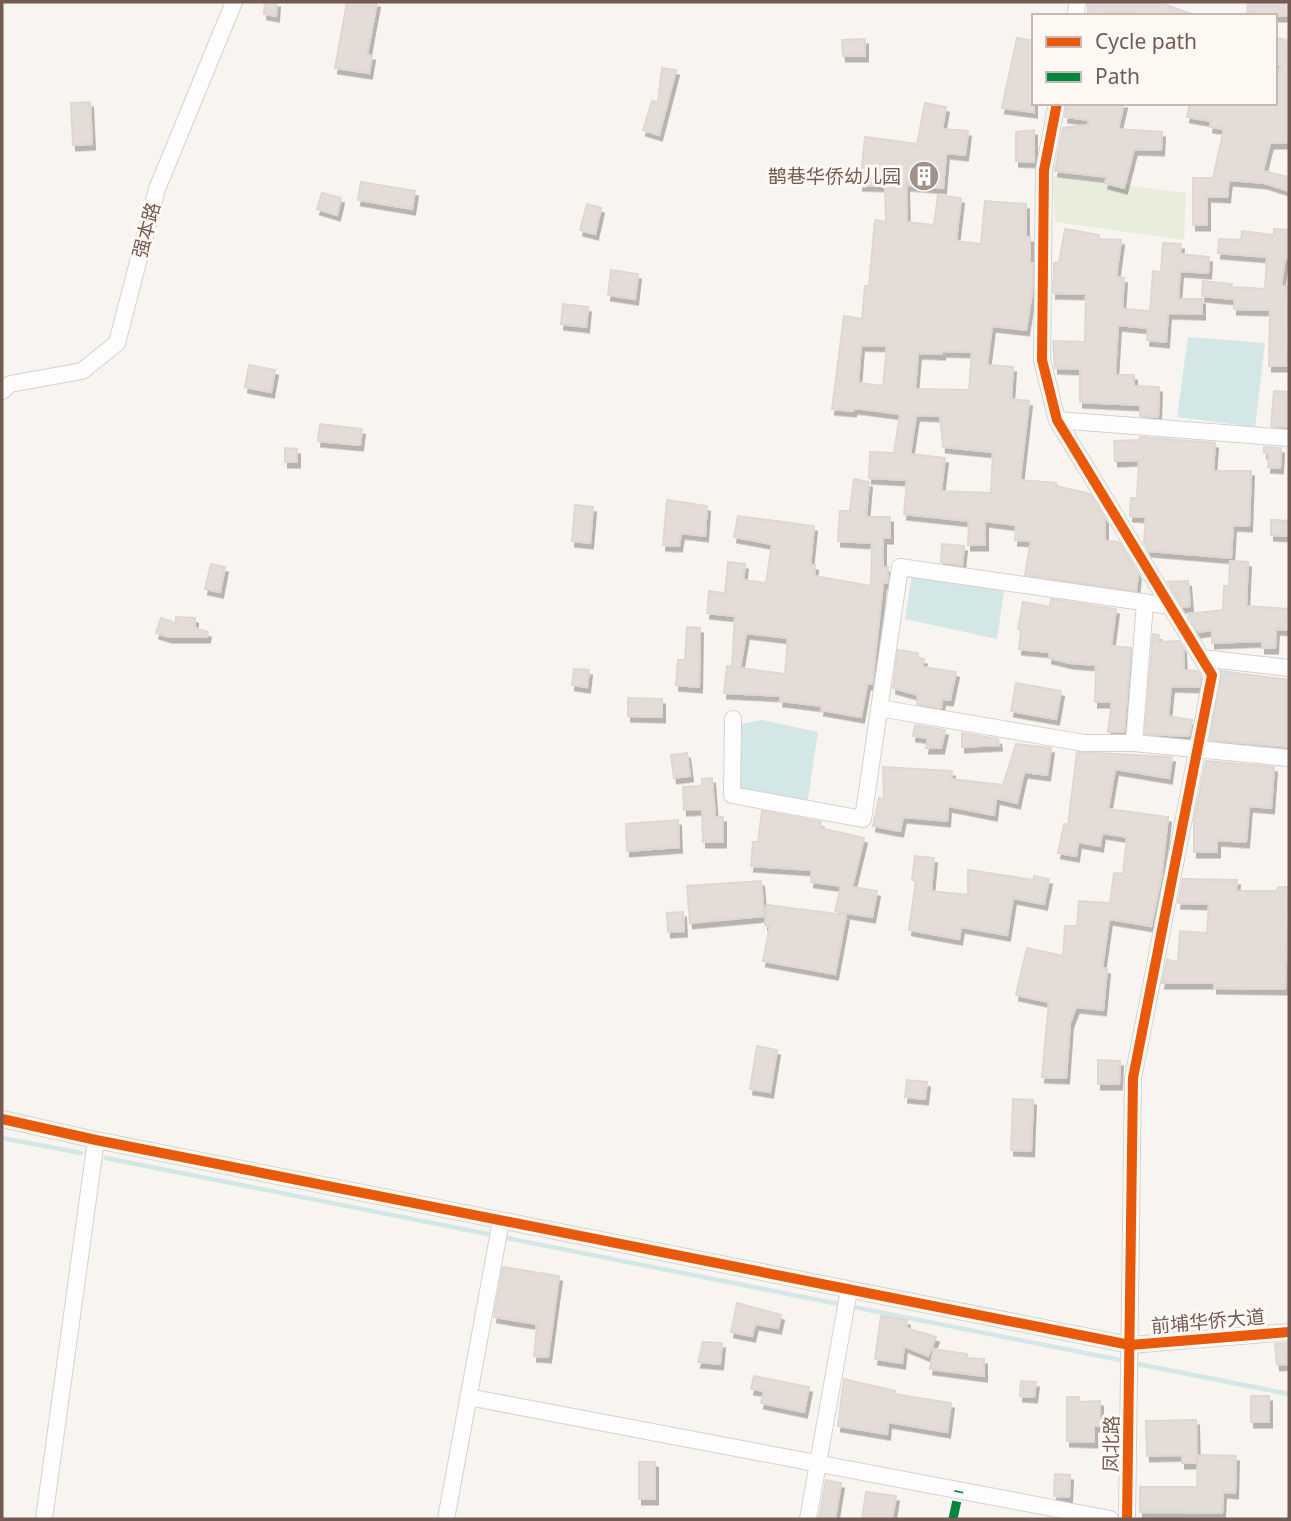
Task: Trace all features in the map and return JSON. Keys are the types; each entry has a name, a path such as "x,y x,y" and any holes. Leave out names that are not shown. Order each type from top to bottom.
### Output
{"street":[{"name":"强本路","path":"2,391 10,384 82,371 117,342 157,189 234,2"},
{"name":"凤北路","path":"1057,105 1044,170 1042,360 1057,421 1212,675 1133,1079 1127,1519"},
{"path":"1057,421 1289,438"},
{"path":"733,719 732,795 863,819 900,567 1170,606"},
{"path":"1134,743 1145,603"},
{"path":"1202,658 1289,668"},
{"path":"879,708 1084,743 1134,743 1289,758"},
{"name":"前埔华侨大道","path":"2,1119 499,1231 1130,1356 1289,1332"},
{"path":"44,1519 96,1140"},
{"path":"446,1519 499,1231"},
{"path":"808,1519 847,1300"},
{"path":"468,1397 1110,1519"}],"green space":[{"path":"1053,176 1186,193 1184,240 1055,222"}],"shaded area":[{"path":"1188,337 1265,343 1255,427 1177,417"},
{"path":"912,575 1004,591 997,639 905,619"},
{"path":"762,720 818,732 807,806 747,793 738,787 737,752 742,724"}],"building":[{"path":"265,2 277,2 276,16 264,14"},
{"path":"347,2 377,2 367,55 372,55 369,73 335,68"},
{"path":"1088,2 1158,2 1191,14 1092,14 1088,13"},
{"path":"1248,2 1289,2 1289,16 1247,14"},
{"path":"1017,38 1032,41 1034,112 1002,108"},
{"path":"1277,38 1289,41 1289,143 1270,143 1263,171 1289,177 1289,191 1264,183 1229,180 1227,197 1207,196 1207,225 1193,225 1193,178 1213,178 1224,129 1210,127 1211,121 1187,117 1190,105 1277,105 1277,78 1281,65 1277,64"},
{"path":"865,39 865,56 843,56 842,40"},
{"path":"662,68 676,70 659,135 643,130 652,101 658,103"},
{"path":"90,102 92,144 73,145 71,103"},
{"path":"925,103 946,107 942,129 968,131 965,155 946,153 943,188 906,185 907,222 934,225 938,195 961,198 956,241 981,244 985,201 1026,204 1026,237 1030,237 1030,263 1033,263 1032,293 1026,330 992,326 987,365 1013,367 1011,399 1029,401 1020,480 1056,483 1056,486 1090,494 1105,519 1105,541 1119,542 1138,574 1136,591 1025,575 1031,541 1015,540 1016,525 985,521 985,545 968,545 969,521 904,514 907,480 869,478 870,452 894,453 900,414 854,408 853,411 832,409 844,316 862,319 865,286 869,286 875,220 886,222 885,186 860,185 865,137 917,144","holes":["861,345 887,346 883,386 858,383","942,351 972,352 969,390 915,389 918,353 942,354","916,415 940,416 943,447 993,452 991,493 941,491 945,458 910,454"]},
{"path":"1067,105 1124,105 1118,129 1162,132 1161,150 1134,149 1124,188 1105,183 1107,177 1055,171 1063,128 1088,125 1089,120 1065,117"},
{"path":"1034,130 1034,162 1016,161 1016,132"},
{"path":"361,182 415,191 412,209 358,200"},
{"path":"322,193 341,198 337,215 317,209"},
{"path":"587,204 601,208 595,234 580,230"},
{"path":"1065,229 1099,235 1099,239 1121,240 1116,277 1124,278 1122,309 1150,311 1153,271 1161,272 1163,243 1181,244 1180,254 1209,257 1208,273 1180,271 1178,299 1202,299 1202,314 1168,313 1166,342 1147,340 1148,328 1118,325 1115,375 1134,375 1134,386 1159,387 1158,417 1140,416 1140,405 1080,402 1080,369 1055,368 1053,341 1085,342 1086,294 1053,293 1054,263 1059,262"},
{"path":"1274,229 1289,230 1289,259 1285,258 1281,286 1289,286 1287,366 1269,366 1270,310 1234,309 1234,299 1202,296 1203,281 1232,284 1231,287 1265,289 1267,257 1218,253 1219,239 1241,240 1242,231 1274,235"},
{"path":"611,270 638,274 635,299 608,295"},
{"path":"563,304 588,307 586,327 561,324"},
{"path":"249,365 275,370 271,392 245,387"},
{"path":"1274,391 1289,392 1289,427 1271,426"},
{"path":"320,424 362,429 360,445 318,441"},
{"path":"1140,437 1215,443 1213,471 1251,471 1249,526 1233,525 1231,558 1149,551 1144,542 1146,517 1130,516 1131,498 1137,498 1139,460 1115,461 1114,441 1140,440"},
{"path":"1264,447 1281,448 1280,468 1268,467 1269,454 1264,453"},
{"path":"285,448 297,449 297,462 285,462"},
{"path":"854,479 869,482 866,517 890,517 890,538 883,538 883,567 888,567 887,583 883,583 872,684 867,684 861,717 821,710 822,706 780,701 781,696 724,693 727,666 732,667 735,616 707,613 709,591 725,593 728,562 745,564 743,580 766,583 772,544 734,537 738,516 814,526 810,565 815,565 814,576 871,586 872,543 838,541 840,511 850,511","holes":["746,633 788,638 785,674 740,668"]},
{"path":"667,500 707,506 705,536 681,533 679,546 663,545"},
{"path":"575,505 593,507 590,543 572,541"},
{"path":"1271,520 1288,521 1287,536 1271,535"},
{"path":"942,544 964,546 962,565 941,562"},
{"path":"1230,561 1248,562 1246,606 1289,609 1289,630 1276,629 1275,648 1262,648 1262,641 1212,643 1212,630 1198,632 1189,617 1189,614 1223,610 1224,586 1229,586"},
{"path":"211,564 225,567 220,592 205,589"},
{"path":"1188,581 1190,606 1183,607 1168,582"},
{"path":"1051,599 1116,609 1111,646 1131,648 1124,732 1108,732 1112,702 1095,702 1096,665 1049,658 1050,652 1019,649 1021,630 1018,629 1023,602 1050,607"},
{"path":"176,617 195,618 195,628 208,632 207,637 169,637 156,633 161,618 176,623"},
{"path":"687,627 700,628 699,687 676,685 678,660 685,660"},
{"path":"1153,634 1159,635 1158,642 1179,641 1183,648 1184,670 1197,671 1201,677 1199,687 1171,686 1168,716 1192,720 1189,736 1145,734"},
{"path":"898,650 918,653 917,658 924,659 922,667 956,672 950,700 942,699 941,708 917,704 918,695 893,688"},
{"path":"574,669 589,670 587,687 572,685"},
{"path":"1221,671 1289,680 1289,747 1210,740"},
{"path":"1016,683 1061,691 1056,719 1011,711"},
{"path":"628,698 662,699 662,717 628,716"},
{"path":"915,725 945,730 941,748 926,748 928,738 913,736"},
{"path":"962,733 998,739 999,745 962,747"},
{"path":"1016,744 1051,748 1047,775 1024,772 1017,803 996,798 994,815 948,806 947,821 903,817 900,831 873,826 879,798 884,799 883,767 952,771 951,779 1003,785"},
{"path":"1077,752 1172,757 1169,778 1115,769 1108,809 1168,817 1161,878 1151,926 1109,919 1102,968 1107,969 1103,1010 1076,1007 1070,1023 1066,1078 1042,1077 1049,1002 1016,995 1027,948 1063,956 1065,926 1077,926 1079,901 1110,903 1114,873 1123,874 1127,837 1102,833 1100,846 1078,842 1076,856 1058,853 1064,824 1068,825"},
{"path":"687,753 690,776 674,778 671,755"},
{"path":"1206,761 1274,767 1271,808 1249,806 1246,842 1217,840 1217,852 1194,852 1194,820"},
{"path":"712,778 715,817 723,817 723,842 703,842 702,809 684,810 683,787 702,786 702,779"},
{"path":"762,811 821,822 820,828 864,838 852,887 877,891 872,917 835,911 841,886 811,882 812,870 751,866 753,842 758,842"},
{"path":"678,820 679,847 627,851 626,824"},
{"path":"915,856 934,858 931,891 968,895 968,870 1034,880 1034,876 1049,879 1044,904 1013,898 1007,935 961,927 959,939 909,930 916,881 912,880"},
{"path":"1183,879 1237,880 1236,891 1277,891 1278,887 1289,887 1285,989 1214,988 1214,983 1162,983 1167,960 1178,962 1180,931 1207,933 1209,904 1178,903"},
{"path":"761,881 764,916 690,923 687,886"},
{"path":"767,905 846,915 835,974 763,961 770,926 765,925"},
{"path":"683,912 684,931 668,932 667,913"},
{"path":"757,1046 777,1050 770,1092 750,1089"},
{"path":"1098,1060 1120,1061 1119,1084 1098,1084"},
{"path":"907,1080 927,1082 925,1099 905,1097"},
{"path":"1013,1099 1033,1100 1031,1151 1011,1150"},
{"path":"503,1267 559,1276 548,1357 534,1356 537,1324 494,1317"},
{"path":"737,1303 781,1315 778,1328 755,1324 752,1336 731,1332"},
{"path":"881,1316 907,1320 906,1328 936,1337 928,1356 904,1346 902,1363 875,1359"},
{"path":"703,1342 722,1343 720,1364 698,1362"},
{"path":"1289,1343 1289,1364 1277,1365 1275,1344"},
{"path":"934,1349 967,1354 967,1358 984,1359 984,1376 930,1369"},
{"path":"754,1376 809,1387 804,1412 761,1403 764,1391 751,1389"},
{"path":"844,1379 895,1391 894,1394 951,1403 947,1432 888,1422 887,1434 838,1426"},
{"path":"1021,1381 1036,1382 1034,1397 1020,1396"},
{"path":"1251,1396 1269,1396 1269,1422 1251,1422"},
{"path":"1067,1397 1079,1397 1079,1402 1100,1401 1100,1426 1094,1426 1094,1442 1067,1441"},
{"path":"1196,1420 1197,1463 1182,1463 1182,1455 1147,1456 1146,1421"},
{"path":"1198,1455 1236,1456 1235,1493 1223,1492 1222,1513 1140,1512 1140,1487 1197,1487"},
{"path":"639,1462 655,1462 655,1499 639,1499"},
{"path":"1055,1474 1070,1475 1069,1497 1054,1496"},
{"path":"826,1480 841,1483 835,1519 819,1519"},
{"path":"866,1492 896,1496 892,1519 862,1519"}],"waterway":[{"path":"2,1138 81,1153"},
{"path":"106,1158 493,1235"},
{"path":"502,1237 1125,1361"},
{"path":"1133,1363 1289,1394"}],"marked path":[{"path":"953,1519 959,1491"}],"cycle path":[{"path":"1057,105 1044,170 1042,360 1057,420 1212,675 1133,1078 1127,1519"},
{"path":"2,1119 96,1140 1130,1345 1289,1332"}],"place":[{"name":"鹊巷华侨幼儿园","path":"924,176"}]}
